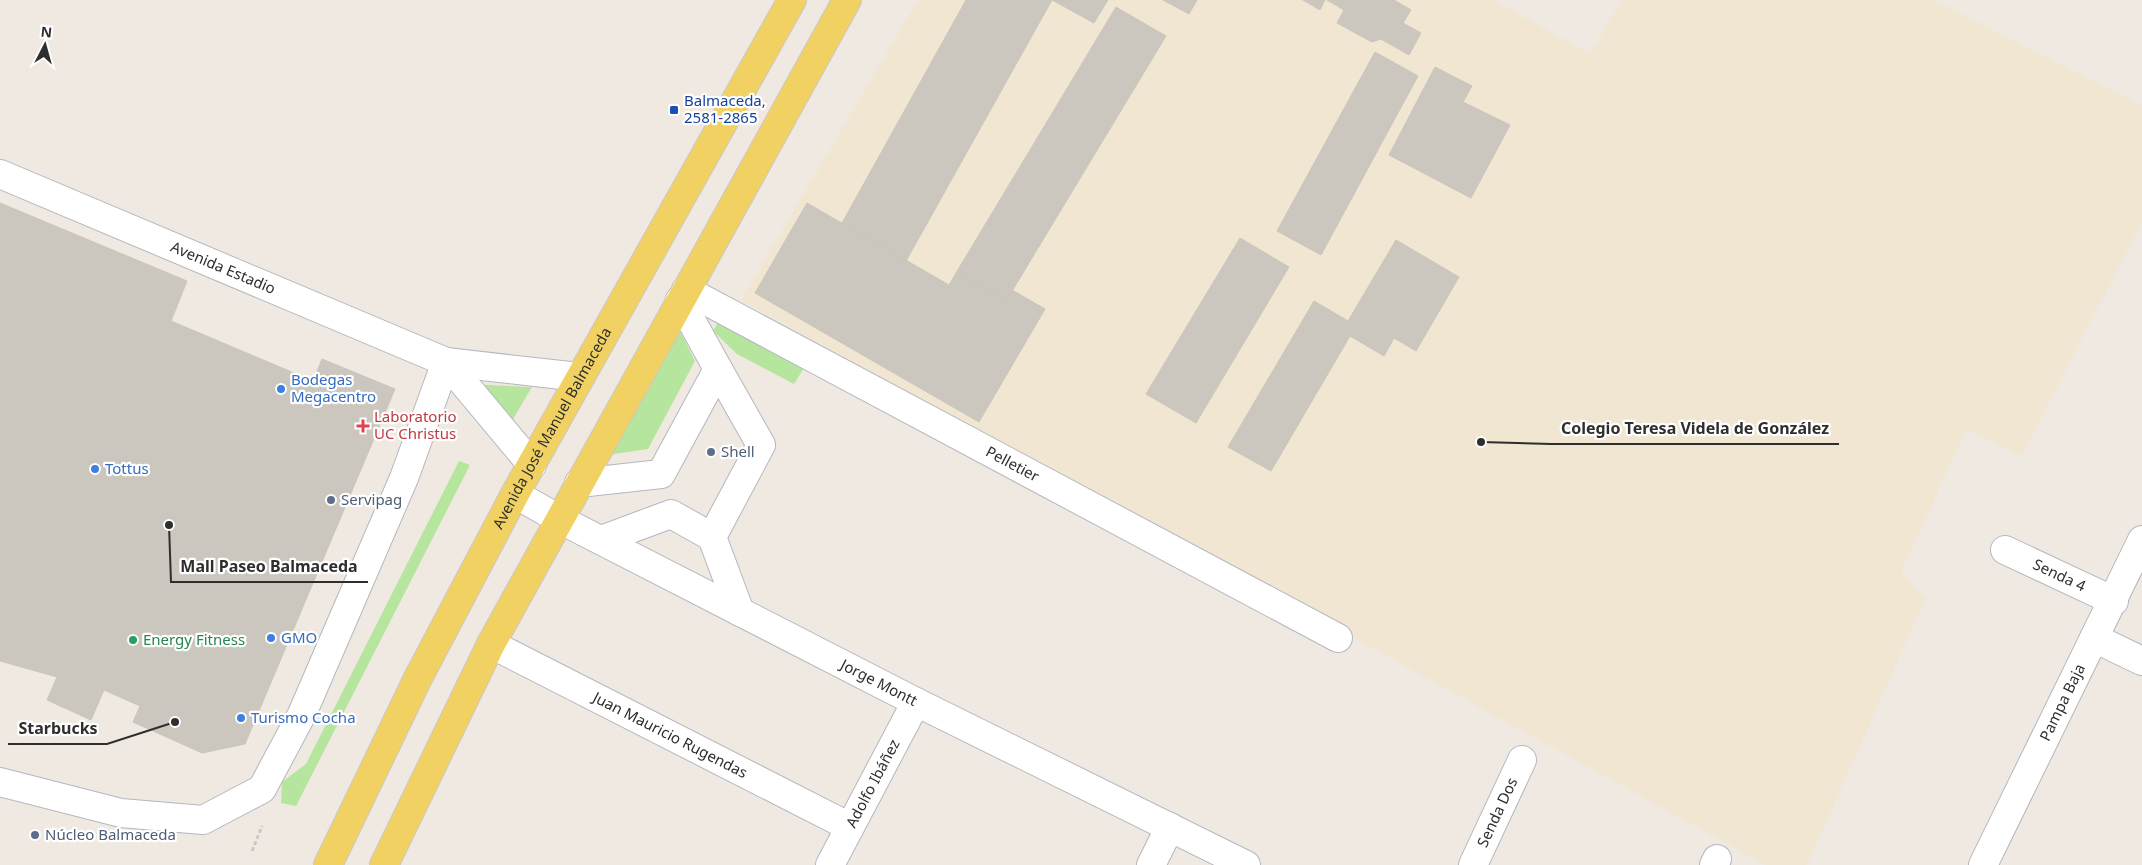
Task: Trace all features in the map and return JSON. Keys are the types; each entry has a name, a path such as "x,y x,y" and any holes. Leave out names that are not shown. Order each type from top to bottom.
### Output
{"main road":[{"name":"Avenida José Manuel Balmaceda","path":"328,865 418,678 515,494 792,0"},
{"path":"384,865 491,644 848,0"}],"street":[{"name":"Avenida Estadio","path":"0,174 446,362 580,377"},
{"path":"683,295 718,369 761,445 712,536"},
{"name":"Pelletier","path":"683,295 1338,638"},
{"name":"Avenida Estadio","path":"446,362 532,465"},
{"path":"0,782 121,813 203,820 262,789 302,714 404,478 446,362"},
{"path":"718,369 661,474 671,514 712,536 740,612"},
{"path":"579,483 661,474"},
{"name":"Jorge Montt","path":"515,494 559,519 916,702 1246,865"},
{"path":"601,540 671,514"},
{"name":"Pampa Baja","path":"1984,865 2142,540"},
{"name":"Senda 4","path":"2005,550 2114,600"},
{"path":"2094,638 2142,661"},
{"name":"Juan Mauricio Rugendas","path":"491,644 850,827"},
{"name":"Adolfo Ibáñez","path":"830,865 916,702"},
{"name":"Senda Dos","path":"1473,865 1522,760"},
{"path":"1151,865 1170,827"}],"shaded area":[{"path":"918,0 1493,0 1591,54 1621,0 1935,0 2142,106 2142,221 2022,456 1967,429 1901,571 1925,599 1807,865 1766,865 741,300"}],"green space":[{"path":"722,315 807,363 794,384 737,354 713,331"},
{"path":"678,327 695,361 648,449 607,455"},
{"path":"468,384 532,387 506,431"},
{"path":"459,461 470,465 296,806 281,803 282,782 306,764"}],"building":[{"path":"966,0 1052,0 906,261 842,223"},
{"path":"1052,0 1108,0 1094,23"},
{"path":"1163,0 1197,0 1189,14"},
{"path":"1303,0 1325,0 1320,10"},
{"path":"1327,0 1394,0 1411,10 1403,23 1421,33 1409,55 1381,39 1372,42 1337,23 1344,10"},
{"path":"1116,7 1166,36 1006,301 956,273"},
{"path":"1375,52 1418,76 1321,255 1277,231"},
{"path":"1435,67 1472,86 1463,102 1510,125 1471,198 1389,155"},
{"path":"0,203 187,281 171,321 313,381 322,359 395,389 245,744 202,753 133,722 140,706 104,690 91,720 47,700 57,677 0,661"},
{"path":"807,203 949,285 956,273 1006,301 1012,290 1045,309 979,422 755,293"},
{"path":"1240,238 1289,267 1196,423 1146,394"},
{"path":"1396,240 1459,277 1416,351 1394,338 1384,356 1350,336 1271,471 1228,447 1314,301 1348,321"}],"place":[{"name":"Balmaceda, 2581-2865","path":"674,110"},
{"name":"Bodegas Megacentro","path":"281,389"},
{"name":"Laboratorio UC Christus","path":"363,426"},
{"name":"Colegio Teresa Videla de González","path":"1481,442"},
{"name":"Shell","path":"711,452"},
{"name":"Tottus","path":"95,469"},
{"name":"Servipag","path":"331,500"},
{"name":"Mall Paseo Balmaceda","path":"169,525"},
{"name":"GMO","path":"271,638"},
{"name":"Energy Fitness","path":"133,640"},
{"name":"Turismo Cocha","path":"241,718"},
{"name":"Starbucks","path":"175,722"},
{"name":"Núcleo Balmaceda","path":"35,835"}]}
